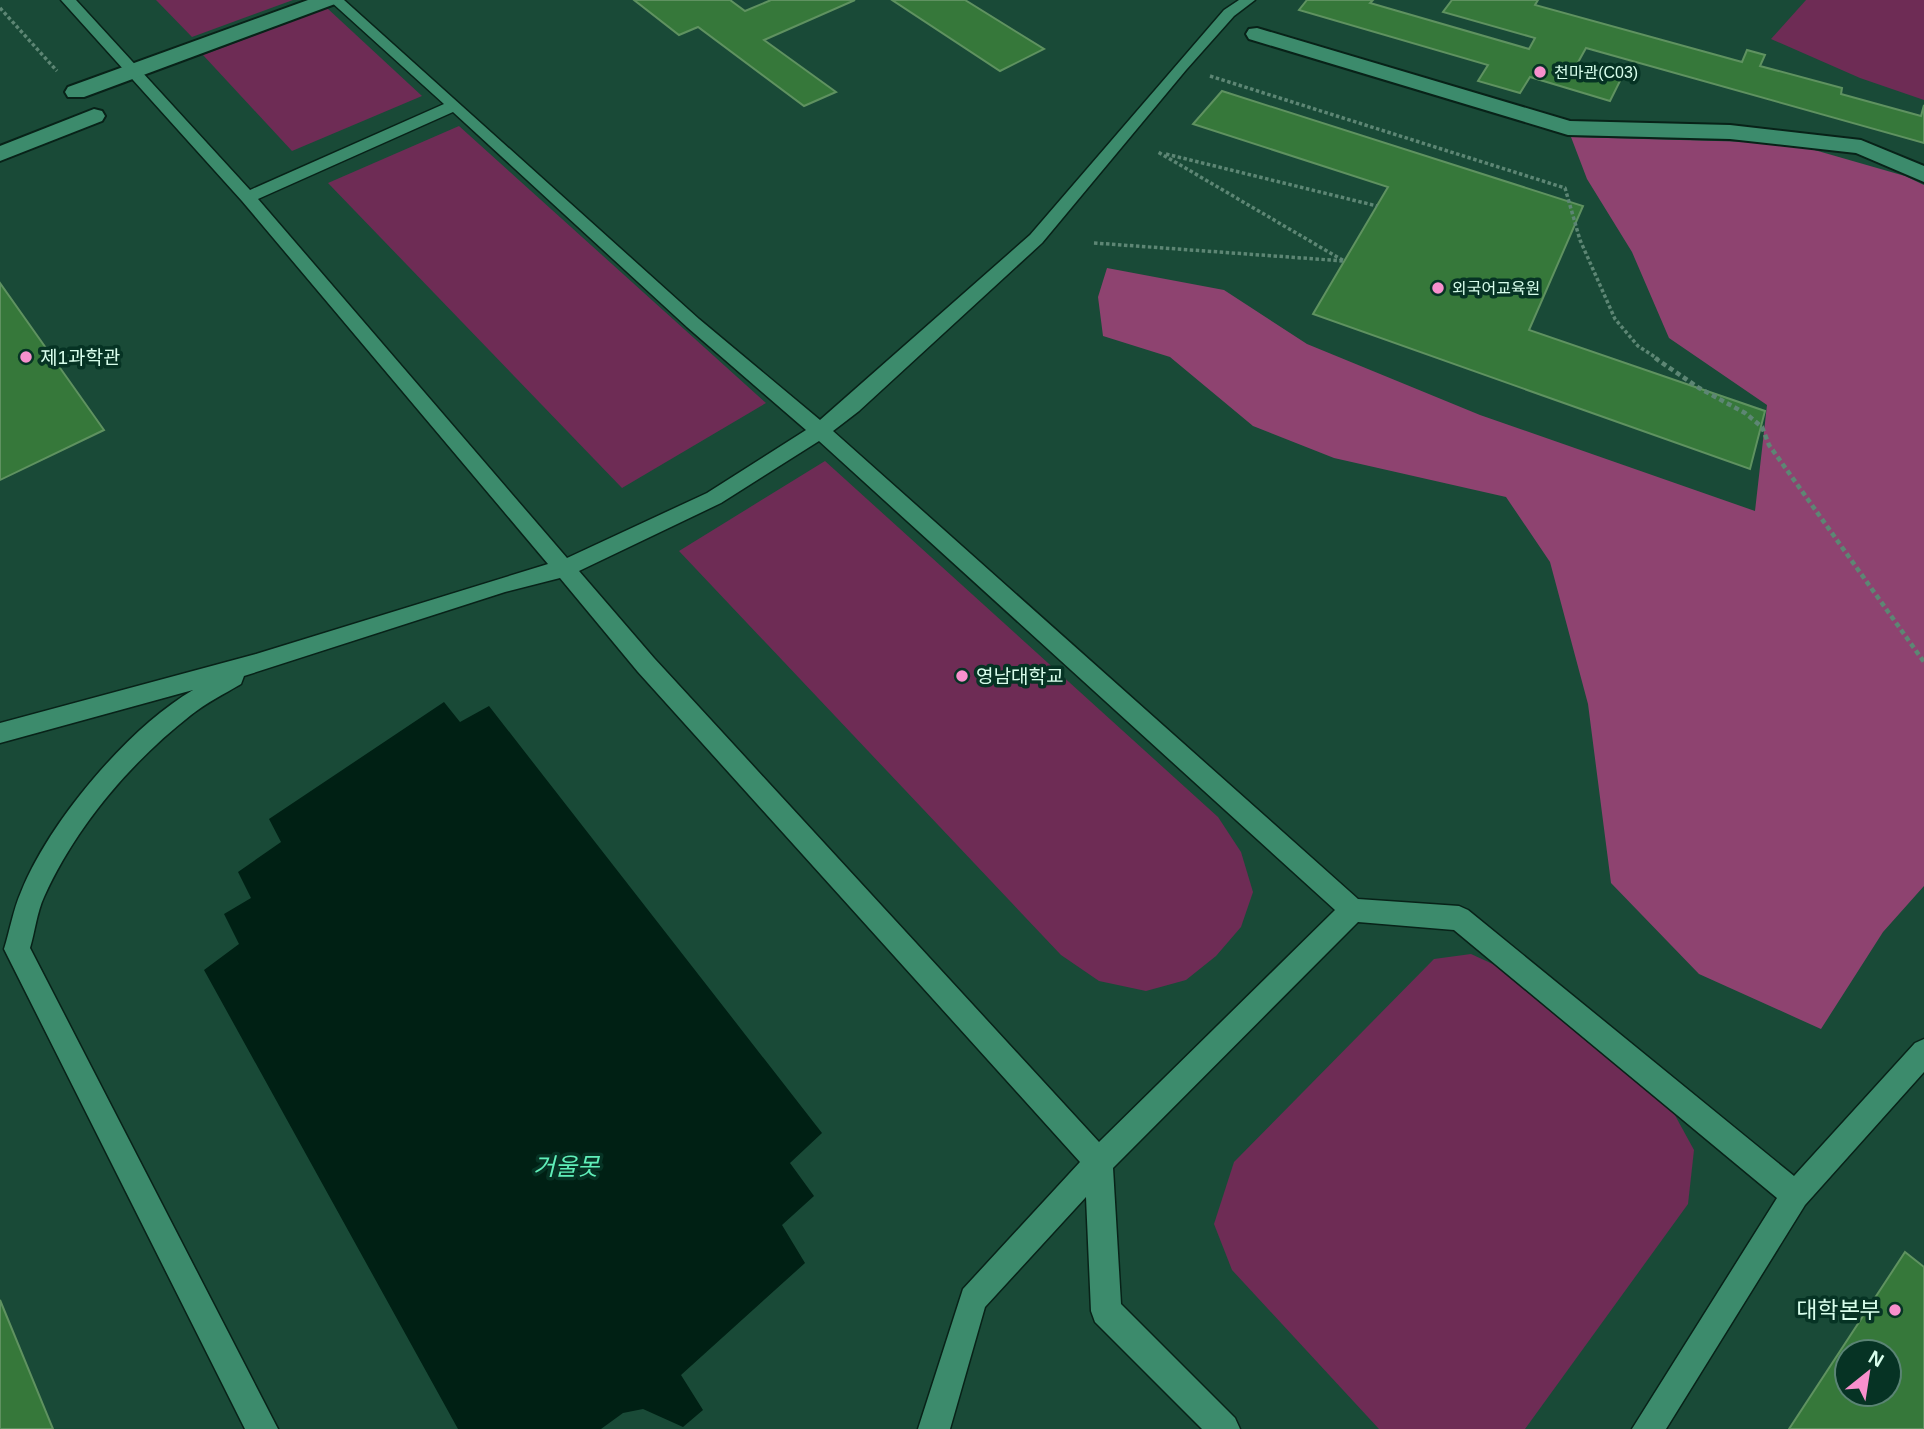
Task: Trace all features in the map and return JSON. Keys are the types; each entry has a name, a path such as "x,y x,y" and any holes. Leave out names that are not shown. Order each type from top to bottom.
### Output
{"street":[{"path":"76,92 328,0"},
{"path":"1257,34 1568,128 1730,132 1861,147 1924,175"},
{"path":"0,154 94,116"}],"lane":[{"path":"68,0 248,197 646,665 1099,1162 1106,1311 1224,1429"},
{"path":"336,0 503,148 693,323 820,431 1353,911 1459,918 1795,1195"},
{"path":"0,733 256,663 505,584 563,569 714,498 820,431 852,406 1036,239 1181,67 1228,6 1248,0"},
{"path":"248,197 453,106"},
{"path":"256,663 185,706 140,744 109,777 61,843 9,944 262,1429"},
{"path":"934,1429 973,1299 1099,1162 1353,911"},
{"path":"1648,1429 1795,1195 1924,1052"}],"path":[{"path":"0,8 76,92"},
{"path":"1181,67 1565,188 1580,240 1615,319 1638,346 1699,388 1745,413 1762,427 1769,445 1924,662"},
{"path":"1094,243 1344,261 1158,152 1377,206"}],"shaded area":[{"name":"영남대학교","path":"0,0 1924,0 1924,1429 0,1429"},
{"path":"156,0 293,0 192,37"},
{"path":"1806,0 1924,0 1924,100 1860,78 1771,39"},
{"path":"327,8 422,96 292,151 203,55"},
{"path":"459,126 766,403 622,488 328,183"},
{"path":"1571,137 1790,143 1905,176 1924,185 1924,886 1883,932 1821,1029 1699,974 1611,883 1588,704 1550,562 1506,497 1334,458 1253,426 1170,357 1103,336 1098,297 1107,268 1224,290 1307,344 1480,415 1755,511 1767,405 1669,338 1632,252 1587,179"},
{"path":"825,461 1218,817 1241,852 1253,892 1241,927 1216,956 1186,980 1146,991 1099,981 1061,955 679,551"},
{"path":"1471,954 1510,972 1671,1108 1694,1150 1688,1204 1525,1429 1379,1429 1232,1270 1214,1224 1234,1162 1434,959"}],"water":[{"name":"거울못","path":"444,702 460,722 489,706 822,1133 790,1163 814,1196 782,1225 805,1263 681,1375 703,1410 683,1427 643,1409 623,1413 601,1429 458,1429 204,970 239,944 224,914 251,898 238,872 281,842 269,819"}],"building":[{"path":"634,0 730,0 745,11 771,0 855,0 764,40 836,92 804,106 698,27 679,35"},
{"path":"892,0 965,0 1044,49 1000,71"},
{"name":"천마관(C03)","path":"1307,0 1373,0 1370,3 1529,49 1535,38 1443,12 1452,0 1538,0 1535,5 1742,62 1747,50 1765,55 1760,66 1842,88 1841,94 1921,116 1924,105 1924,143 1586,48 1576,66 1621,79 1610,101 1530,77 1520,93 1478,81 1488,65 1299,10"},
{"name":"외국어교육원","path":"1222,91 1583,206 1529,330 1765,411 1750,469 1313,314 1388,187 1193,124"},
{"name":"제1과학관","path":"0,283 104,430 0,480"},
{"name":"대학본부","path":"1905,1252 1924,1267 1924,1429 1789,1429 1833,1362 1833,1408 1903,1408 1903,1338 1849,1338"},
{"path":"0,1300 53,1429 0,1429"}],"place":[{"name":"천마관(C03)","path":"1540,72"},
{"name":"외국어교육원","path":"1438,288"},
{"name":"제1과학관","path":"26,357"},
{"name":"영남대학교","path":"962,676"},
{"name":"대학본부","path":"1895,1310"}]}
